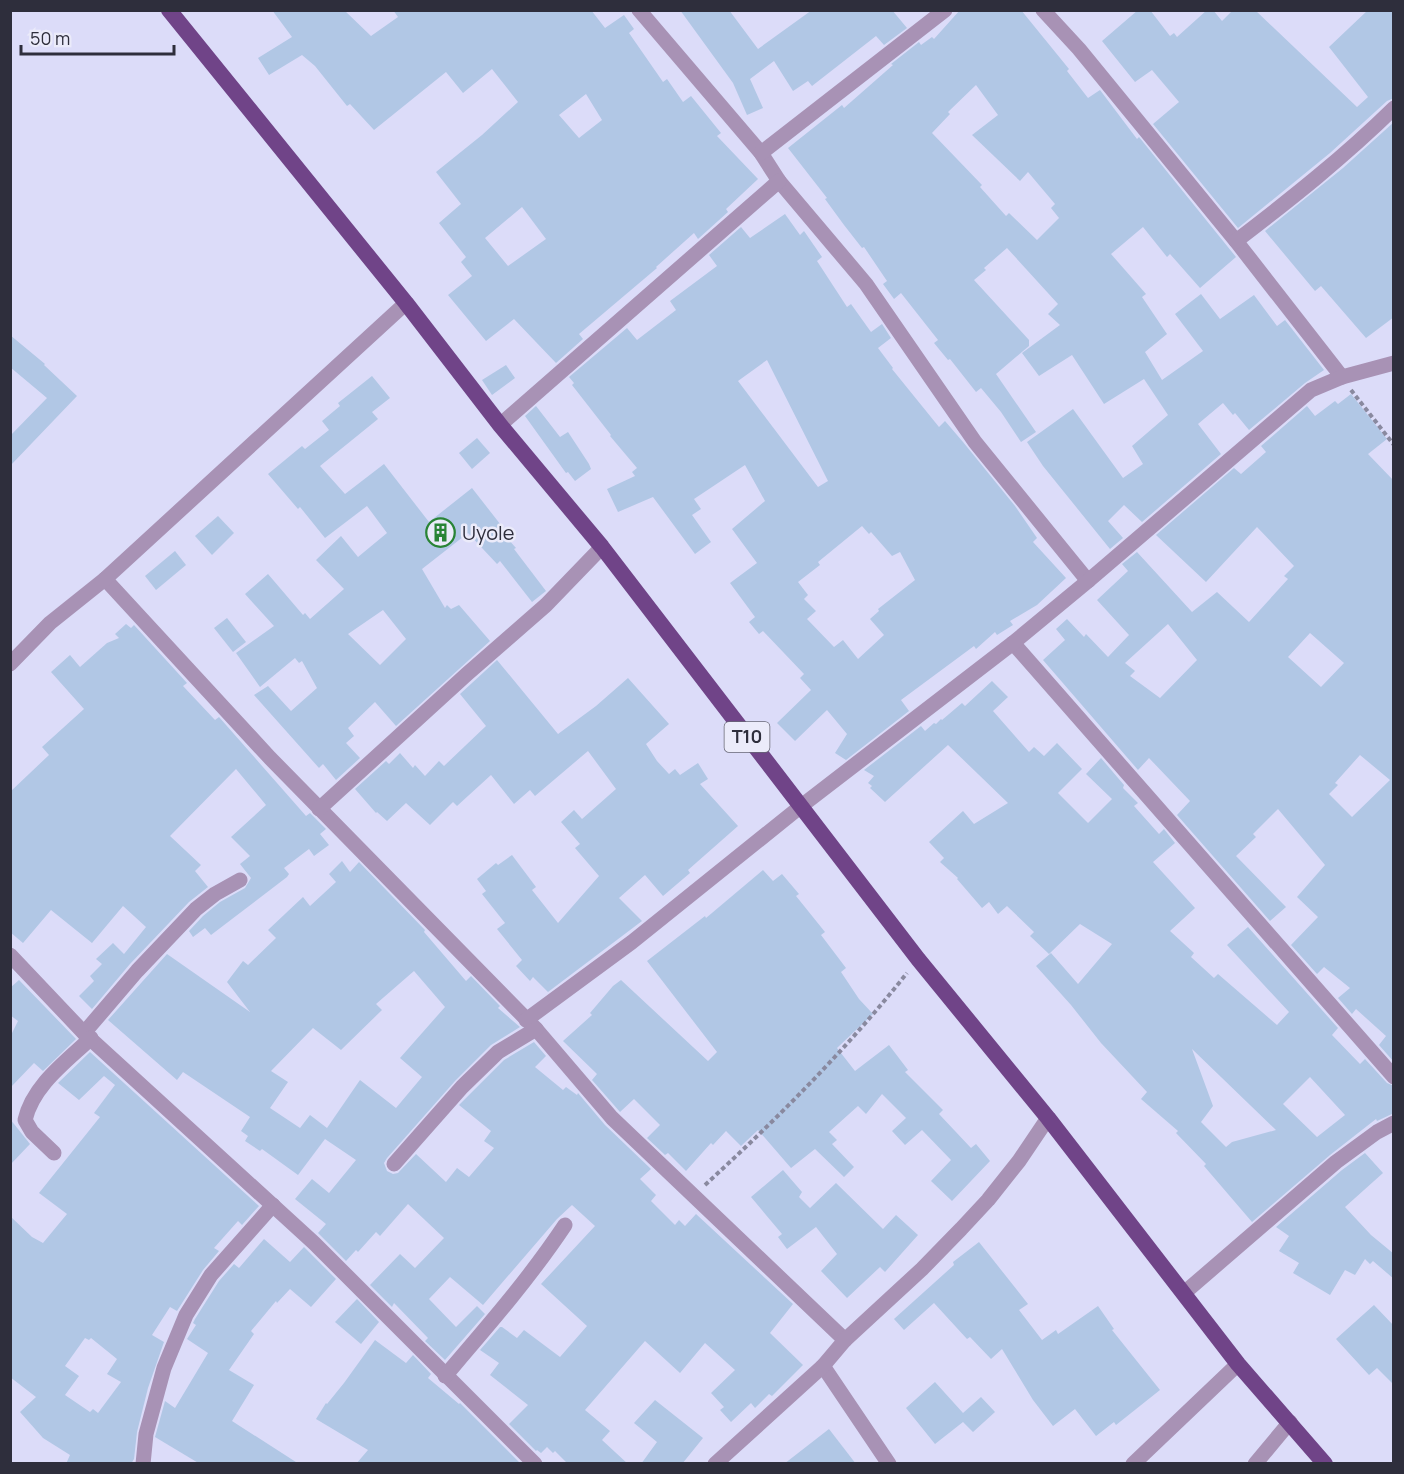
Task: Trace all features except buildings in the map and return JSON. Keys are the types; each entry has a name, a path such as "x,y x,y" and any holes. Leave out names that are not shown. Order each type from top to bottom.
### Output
{"highway":[{"name":"T10","path":"169,10 406,303 500,425 602,547 918,959 1048,1118 1238,1364 1325,1464"}],"street":[{"path":"639,10 761,153 779,180 866,284 975,442 1088,582"},
{"path":"761,153 945,10"},
{"path":"1043,10 1079,49 1236,241 1342,377"},
{"path":"1236,241 1326,170 1394,108"},
{"path":"500,425 779,180"},
{"path":"10,664 50,623 105,579 406,303"},
{"path":"394,1164 462,1087 498,1052 800,807 1013,643 1088,582 1311,390 1342,377 1394,363"},
{"path":"319,809 546,605 602,547"},
{"path":"105,579 319,809 531,1025 612,1118 845,1340"},
{"path":"1013,643 1394,1077"},
{"path":"54,1154 32,1131 25,1119 28,1108 52,1075 88,1036 137,971 196,909 215,894 240,880"},
{"path":"10,955 88,1036 314,1243 535,1464"},
{"path":"715,1464 823,1366 845,1340 922,1269 988,1200 1019,1161 1048,1118"},
{"path":"1184,1293 1336,1162 1377,1132 1394,1123"},
{"path":"143,1464 146,1434 164,1368 186,1315 211,1275 273,1205"},
{"path":"445,1376 510,1300 565,1225"},
{"path":"1133,1464 1238,1364"},
{"path":"823,1366 889,1464"},
{"path":"1255,1464 1290,1422"}],"path":[{"path":"1342,377 1394,445"},
{"path":"694,1195 738,1156 834,1059 876,1013 918,959"}],"place":[{"name":"Uyole","path":"441,533"}]}
